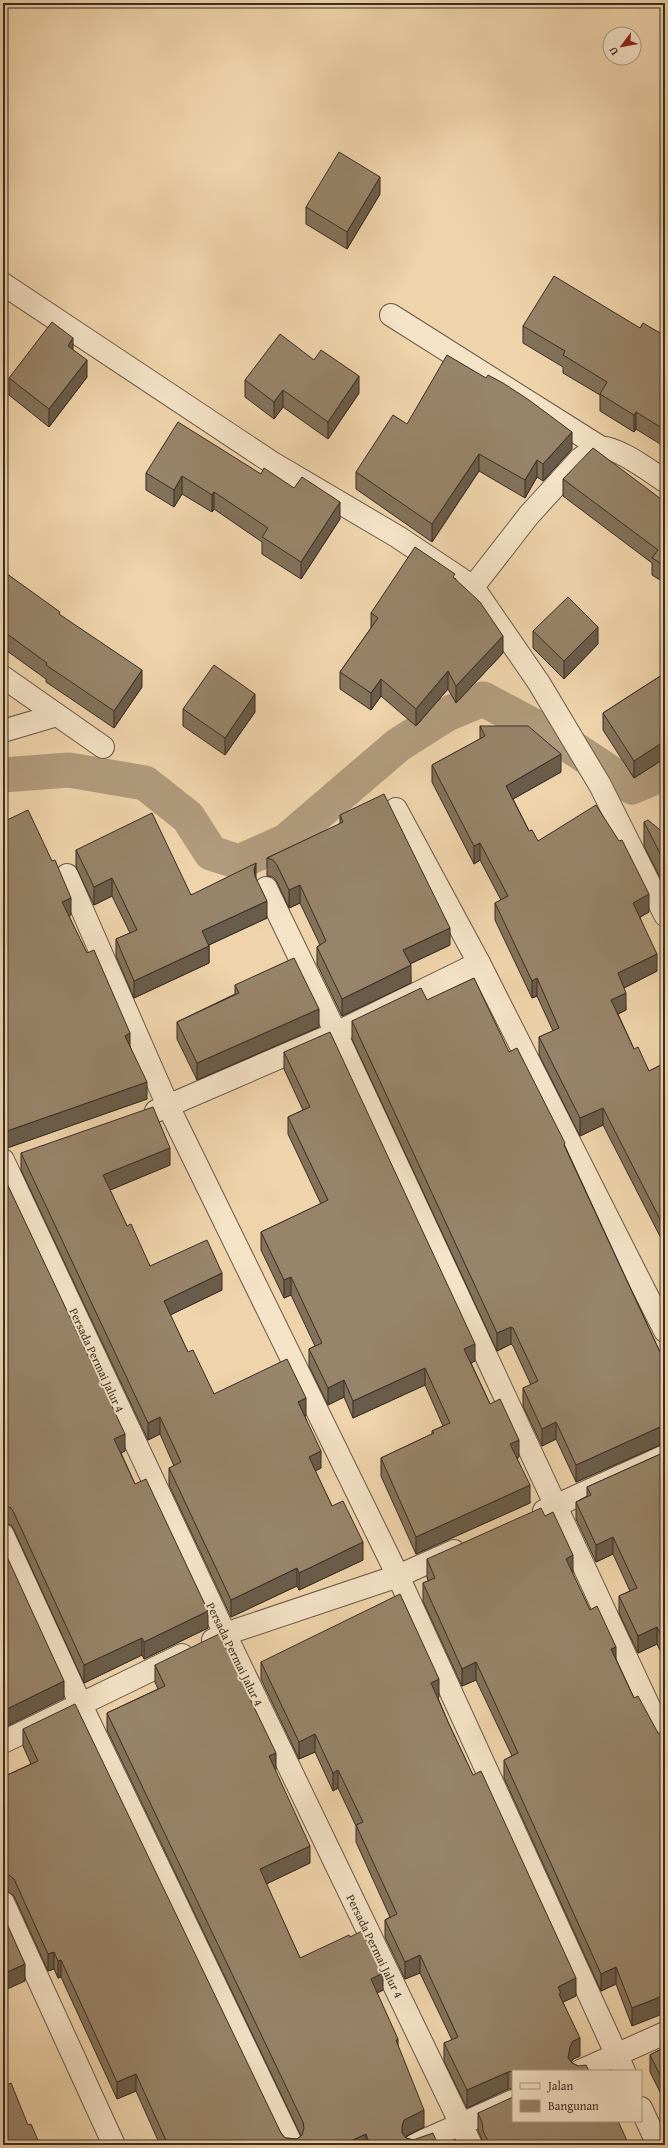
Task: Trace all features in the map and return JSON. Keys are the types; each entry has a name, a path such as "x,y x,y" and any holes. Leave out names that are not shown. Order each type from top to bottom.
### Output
{"street":[{"path":"3,284 271,462 398,537 473,587 554,708 600,785 665,915"},
{"path":"391,315 600,447 615,450 665,481"},
{"path":"473,587 529,514 580,459 600,447"},
{"path":"3,677 103,747"},
{"path":"3,731 57,715"},
{"path":"396,809 478,963 665,1331"},
{"path":"67,875 168,1106 398,1576 621,2063"},
{"path":"266,888 336,1032 557,1505 665,1741"},
{"path":"138,1117 168,1106 336,1032 478,963"},
{"path":"3,1162 26,1154"},
{"name":"Persada Permai Jalur 4","path":"3,1162 225,1634 471,2145"},
{"path":"528,1518 665,1456"},
{"path":"3,1535 81,1705 292,2145"},
{"path":"3,1742 225,1634 398,1576 470,1544"},
{"path":"3,1902 114,2145"},
{"path":"585,2070 621,2063 665,2033"},
{"path":"414,2145 512,2101"},
{"path":"642,2110 658,2145"}],"building":[{"path":"339,152 380,177 347,232 306,207"},
{"path":"554,276 640,328 643,323 665,336 665,430 636,412 634,415 600,394 607,382 563,355 565,351 523,326"},
{"path":"52,322 73,338 68,346 87,360 49,409 9,378"},
{"path":"280,334 314,360 321,350 359,376 328,422 283,390 274,402 245,380"},
{"path":"447,355 486,378 488,375 503,383 572,432 543,464 537,460 525,480 479,454 432,524 356,472 393,415 407,424"},
{"path":"178,422 261,474 264,468 294,488 302,477 340,502 301,562 262,537 268,528 214,492 212,495 182,476 174,490 146,473"},
{"path":"593,448 665,502 665,566 652,558 658,550 563,479"},
{"path":"415,547 455,574 453,577 480,602 503,636 456,686 448,671 416,709 381,679 371,693 340,672 378,618 371,613"},
{"path":"3,571 60,612 59,614 142,670 114,711 46,665 47,663 3,631"},
{"path":"568,597 598,627 564,661 533,631"},
{"path":"214,665 255,694 225,738 183,709"},
{"path":"665,673 665,741 634,761 603,713"},
{"path":"480,726 528,726 561,754 506,786 529,831 532,830 538,841 596,805 619,841 622,840 649,894 633,903 657,954 618,973 626,993 611,1000 634,1049 638,1047 649,1071 665,1063 665,1229 603,1108 580,1118 539,1037 559,1028 537,978 532,981 495,903 508,896 480,843 474,846 432,765 485,736"},
{"path":"384,794 450,928 403,950 411,965 342,999 317,947 326,941 300,885 289,890 277,865 273,860 267,858 343,822 340,815"},
{"path":"28,810 52,861 55,860 71,898 62,902 87,953 94,950 130,1033 125,1036 147,1082 7,1131 3,1131 3,822"},
{"path":"152,813 191,895 256,863 254,869 255,876 267,901 202,931 209,946 134,981 116,939 137,930 112,878 94,887 76,850"},
{"path":"648,820 665,834 665,863 644,822"},
{"path":"294,958 319,1009 197,1063 177,1022 239,993 235,985"},
{"path":"474,978 509,1052 517,1048 565,1143 564,1145 665,1363 665,1426 576,1465 556,1422 542,1429 523,1388 538,1381 513,1328 511,1327 497,1333 352,1021 421,988 427,1000"},
{"path":"330,1032 475,1344 464,1349 490,1404 500,1399 519,1440 510,1444 530,1485 416,1537 381,1458 434,1433 432,1431 450,1423 425,1368 353,1401 344,1380 328,1388 309,1349 322,1343 291,1277 284,1280 261,1232 328,1200 288,1117 310,1107 284,1052"},
{"path":"153,1107 170,1148 103,1175 127,1226 131,1224 150,1266 207,1240 222,1273 164,1301 188,1352 193,1350 214,1394 287,1359 306,1398 298,1402 321,1451 309,1457 332,1506 343,1501 363,1542 299,1573 297,1568 231,1600 169,1468 181,1462 160,1417 148,1423 21,1153"},
{"path":"3,1175 125,1434 114,1439 135,1484 146,1479 208,1611 144,1642 142,1638 84,1665 14,1513 11,1508 3,1506"},
{"path":"665,1452 665,1644 657,1627 638,1636 619,1596 637,1588 613,1537 596,1545 576,1502 591,1495 587,1487"},
{"path":"541,1508 545,1516 553,1512 573,1555 566,1559 590,1610 597,1606 616,1647 611,1649 634,1698 638,1696 658,1733 665,1736 665,1995 632,2008 616,1967 601,1974 504,1760 518,1753 476,1662 462,1669 423,1583 435,1578 427,1559"},
{"path":"3,1548 64,1681 3,1711"},
{"path":"400,1594 439,1679 431,1683 448,1722 473,1775 481,1771 576,1978 558,1987 561,1993 559,1994 580,2038 573,2041 568,2058 572,2063 578,2066 586,2065 588,2070 512,2070 467,2090 444,2043 458,2037 420,1955 405,1962 385,1920 397,1914 356,1825 363,1822 338,1770 333,1773 315,1734 299,1742 261,1662"},
{"path":"219,1634 276,1753 269,1756 310,1846 260,1869 300,1958 349,1935 350,1937 362,1931 383,1973 371,1979 398,2039 396,2040 424,2110 404,2120 402,2133 406,2138 413,2140 433,2133 438,2145 370,2145 366,2134 342,2145 168,2145 136,2074 117,2082 61,1960 58,1961 54,1952 48,1954 14,1879 5,1872 3,1873 3,1777 38,1761 23,1729 75,1704 281,2133 285,2138 297,2139 302,2135 304,2128 303,2122 107,1713 165,1686 155,1665"},
{"path":"665,1683 665,1694 661,1685"},
{"path":"3,1915 25,1964 3,1974"},
{"path":"665,2047 665,2085 650,2055"},
{"path":"3,2080 5,2086 11,2083 28,2125 31,2124 40,2145 3,2145"},
{"path":"512,2097 512,2122 618,2122 629,2145 490,2145 483,2131 482,2122 478,2113"}],"waterway":[{"path":"3,775 69,770 145,783 188,817 211,853 239,862 286,841 398,745 447,714 483,699 564,742 632,787 665,773"}]}
